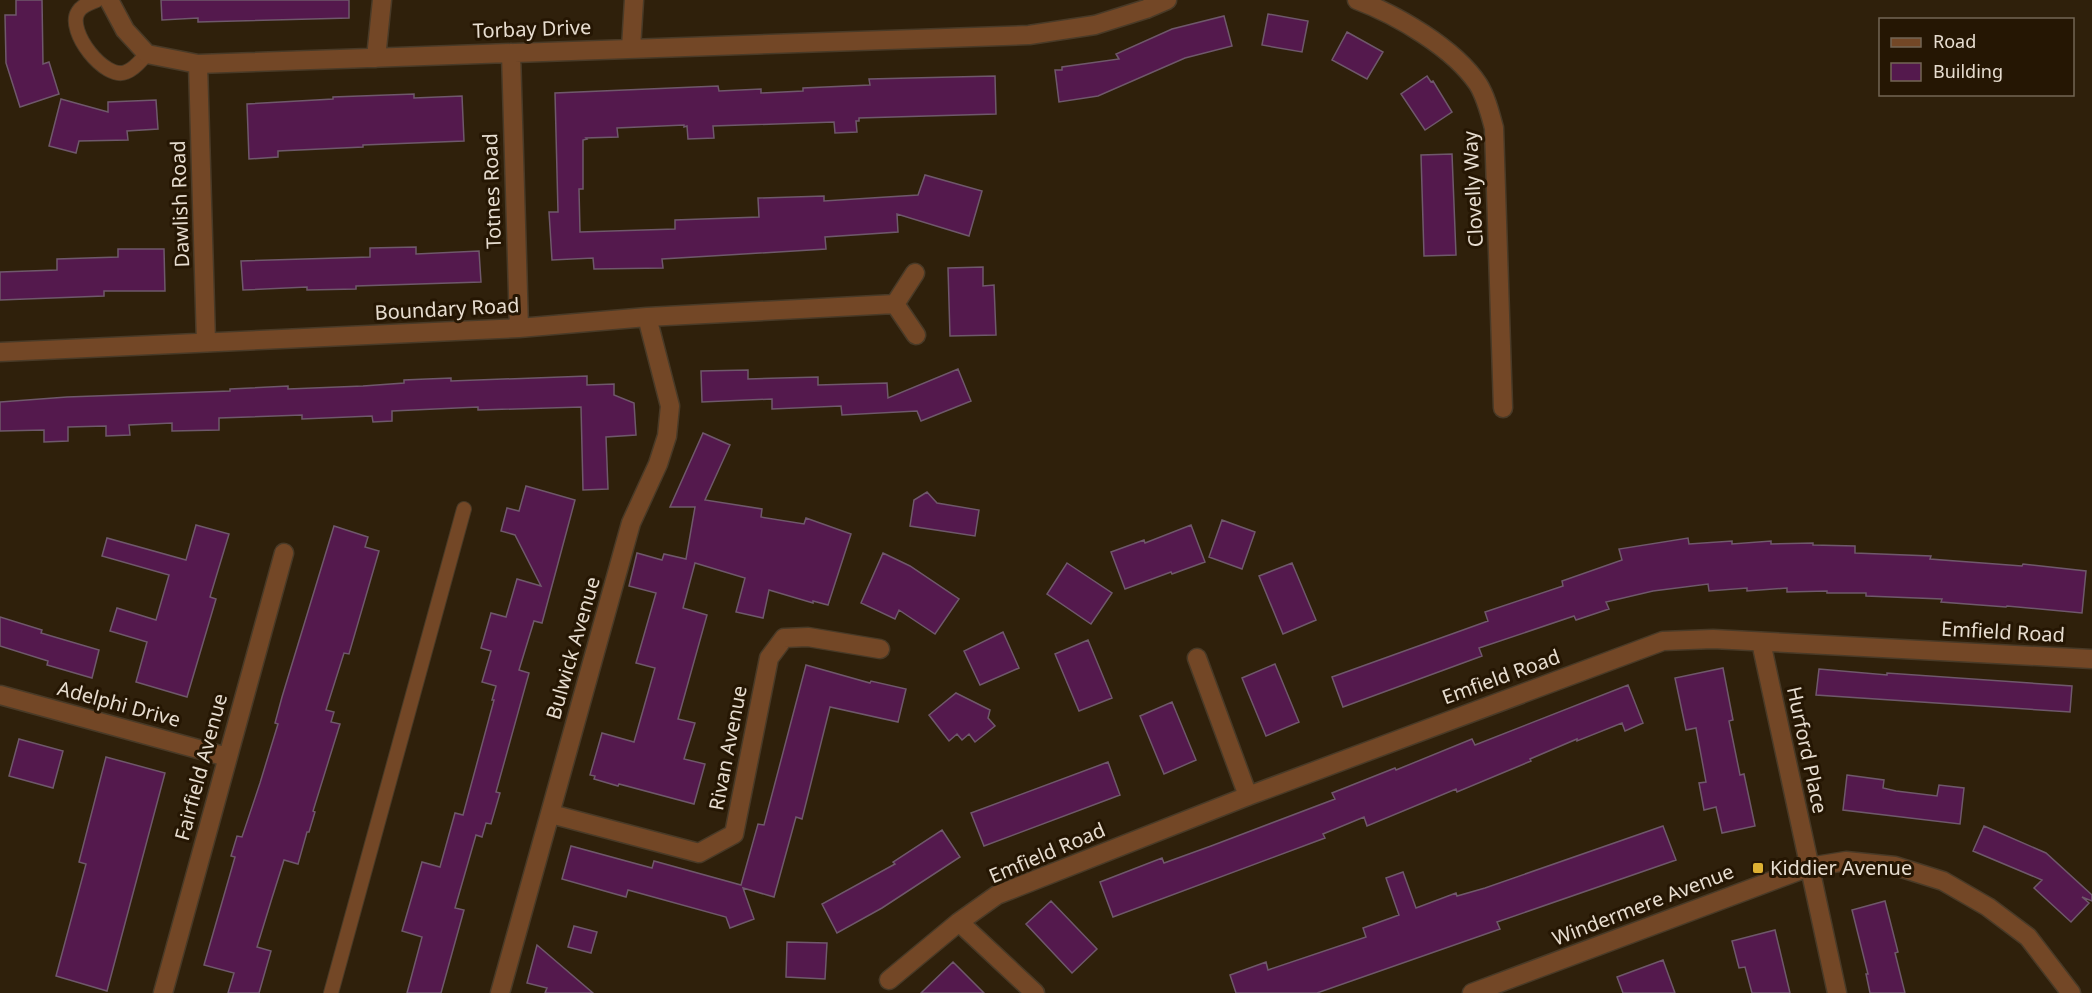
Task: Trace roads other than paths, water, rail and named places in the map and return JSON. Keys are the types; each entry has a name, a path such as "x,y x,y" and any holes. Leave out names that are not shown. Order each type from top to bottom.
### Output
{"street":[{"path":"110,0 125,30 147,54"},
{"path":"376,58 382,0"},
{"path":"631,48 634,0"},
{"name":"Torbay Drive","path":"147,54 198,64 986,38 1029,35 1095,25 1167,0"},
{"name":"Clovelly Way","path":"1357,0 1402,22 1440,46 1461,63 1478,85 1488,107 1494,128 1503,408"},
{"name":"Totnes Road","path":"510,52 519,328"},
{"name":"Dawlish Road","path":"198,64 206,342"},
{"path":"915,273 895,304 916,335"},
{"name":"Boundary Road","path":"0,352 519,328 647,317 895,304"},
{"name":"Bulwick Avenue","path":"500,993 631,523 658,464 667,435 670,406 647,317"},
{"name":"Fairfield Avenue","path":"163,993 284,553"},
{"name":"Rivan Avenue","path":"550,814 699,853 734,834 769,658 784,638 808,637 880,649"},
{"name":"Emfield Road","path":"889,980 959,922 997,895 1248,796 1663,641 1713,639 2092,659"},
{"name":"Hurford Place","path":"1761,642 1809,867"},
{"path":"1197,658 1248,796"},
{"name":"Adelphi Drive","path":"0,695 227,757"},
{"name":"Windermere Avenue","path":"1472,993 1809,867 1846,861 1895,866 1943,881 1988,907 2028,937 2071,993"},
{"path":"1809,867 1836,993"},
{"path":"959,922 1035,993"}],"lane":[{"path":"98,0 84,6 77,13 75,22 79,36 101,65 114,73 125,73 134,68 147,54"},
{"path":"331,993 464,509"}],"place":[{"name":"Kiddier Avenue","path":"1758,868"}]}
